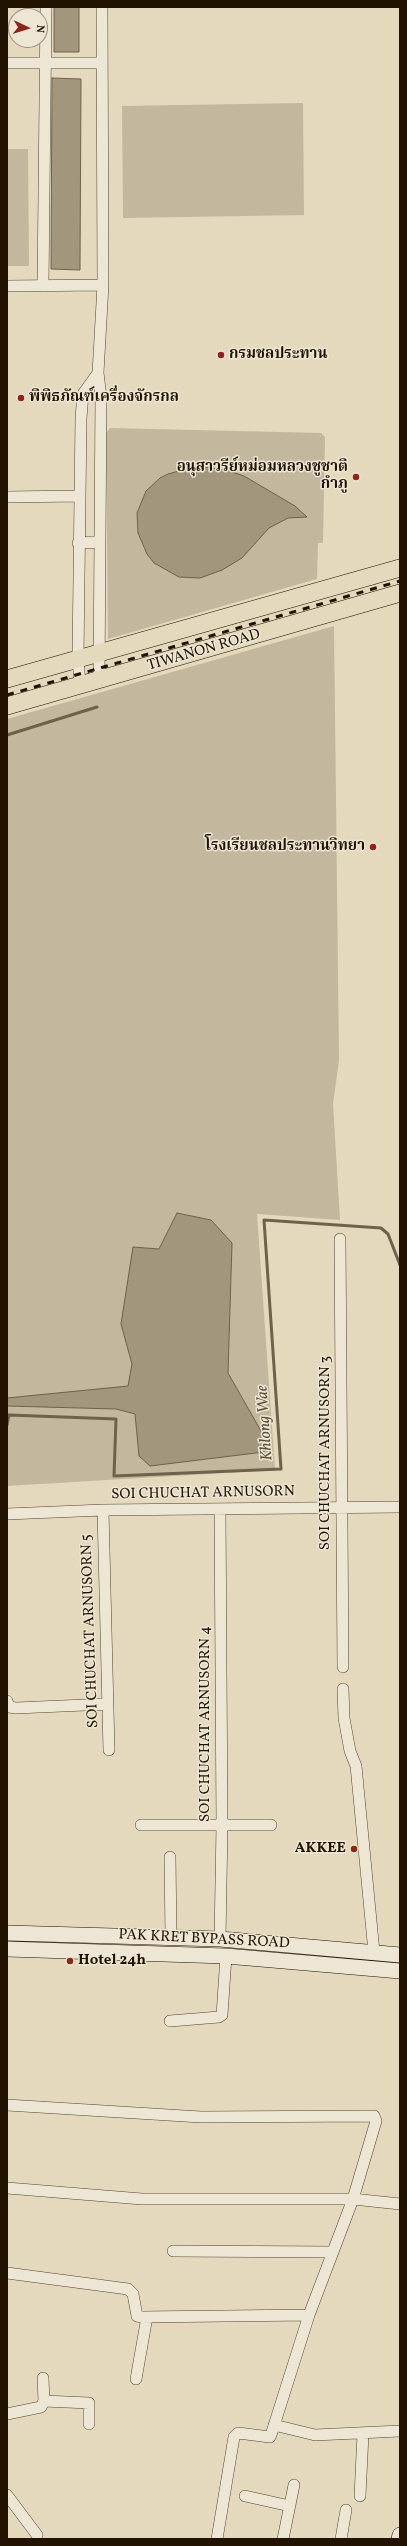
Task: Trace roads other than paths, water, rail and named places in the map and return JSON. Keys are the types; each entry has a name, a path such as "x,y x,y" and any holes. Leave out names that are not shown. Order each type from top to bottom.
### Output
{"main road":[{"name":"TIWANON ROAD","path":"7,679 400,568"},
{"name":"TIWANON ROAD","path":"7,706 400,593"},
{"name":"PAK KRET BYPASS ROAD","path":"7,1933 88,1933 171,1938 220,1939 400,1955"},
{"name":"PAK KRET BYPASS ROAD","path":"7,1949 226,1956 400,1971"},
{"path":"399,2539 400,2535"}],"street":[{"path":"42,286 46,7"},
{"path":"99,680 101,397 98,374 103,285 101,63 102,7"},
{"path":"7,63 101,63"},
{"path":"7,286 103,285"},
{"path":"80,685 78,658 78,496 83,394 98,374"},
{"path":"7,497 78,496"},
{"path":"78,543 100,542"},
{"name":"SOI CHUCHAT ARNUSORN 3","path":"340,1239 343,1667"},
{"name":"SOI CHUCHAT ARNUSORN","path":"7,1514 103,1510 400,1507"},
{"name":"SOI CHUCHAT ARNUSORN 4","path":"220,1509 222,1826 220,1939"},
{"name":"SOI CHUCHAT ARNUSORN 5","path":"103,1510 109,1750"},
{"path":"343,1689 344,1718 350,1751 356,1766 374,1952"},
{"path":"7,1702 9,1707 16,1708 108,1704"},
{"path":"141,1825 271,1825"},
{"path":"170,1857 171,1938"},
{"path":"170,2021 219,2017 222,2015 226,1956"},
{"path":"7,2105 201,2116 374,2116 376,2122 353,2199 309,2314 270,2437 238,2433 234,2436 217,2539"},
{"path":"7,2188 142,2199 353,2199 400,2204"},
{"path":"173,2251 332,2252"},
{"path":"7,2273 128,2289 133,2294 137,2316 309,2314"},
{"path":"136,2379 148,2317"},
{"path":"7,2414 41,2407 44,2401 43,2378"},
{"path":"44,2401 89,2403 89,2424"},
{"path":"274,2425 315,2435 363,2434 400,2431"},
{"path":"360,2496 363,2434"},
{"path":"283,2539 294,2485"},
{"path":"7,2495 37,2535"},
{"path":"245,2496 290,2506"},
{"path":"340,2539 346,2510"}],"waterway":[{"path":"7,735 97,707"},
{"name":"Khlong Wae","path":"7,1425 9,1415 116,1419 114,1476 281,1469 264,1220 381,1228 388,1234 400,1265"}],"railway":[{"path":"7,695 400,581"}],"place":[{"name":"กรมชลประทาน","path":"221,355"},
{"name":"พิพิธภัณฑ์เครื่องจักรกล","path":"21,398"},
{"name":"อนุสาวรีย์หม่อมหลวงชูชาติ กำภู","path":"356,477"},
{"name":"โรงเรียนชลประทานวิทยา","path":"373,847"},
{"name":"AKKEE","path":"354,1849"},
{"name":"Hotel 24h","path":"70,1961"}]}
